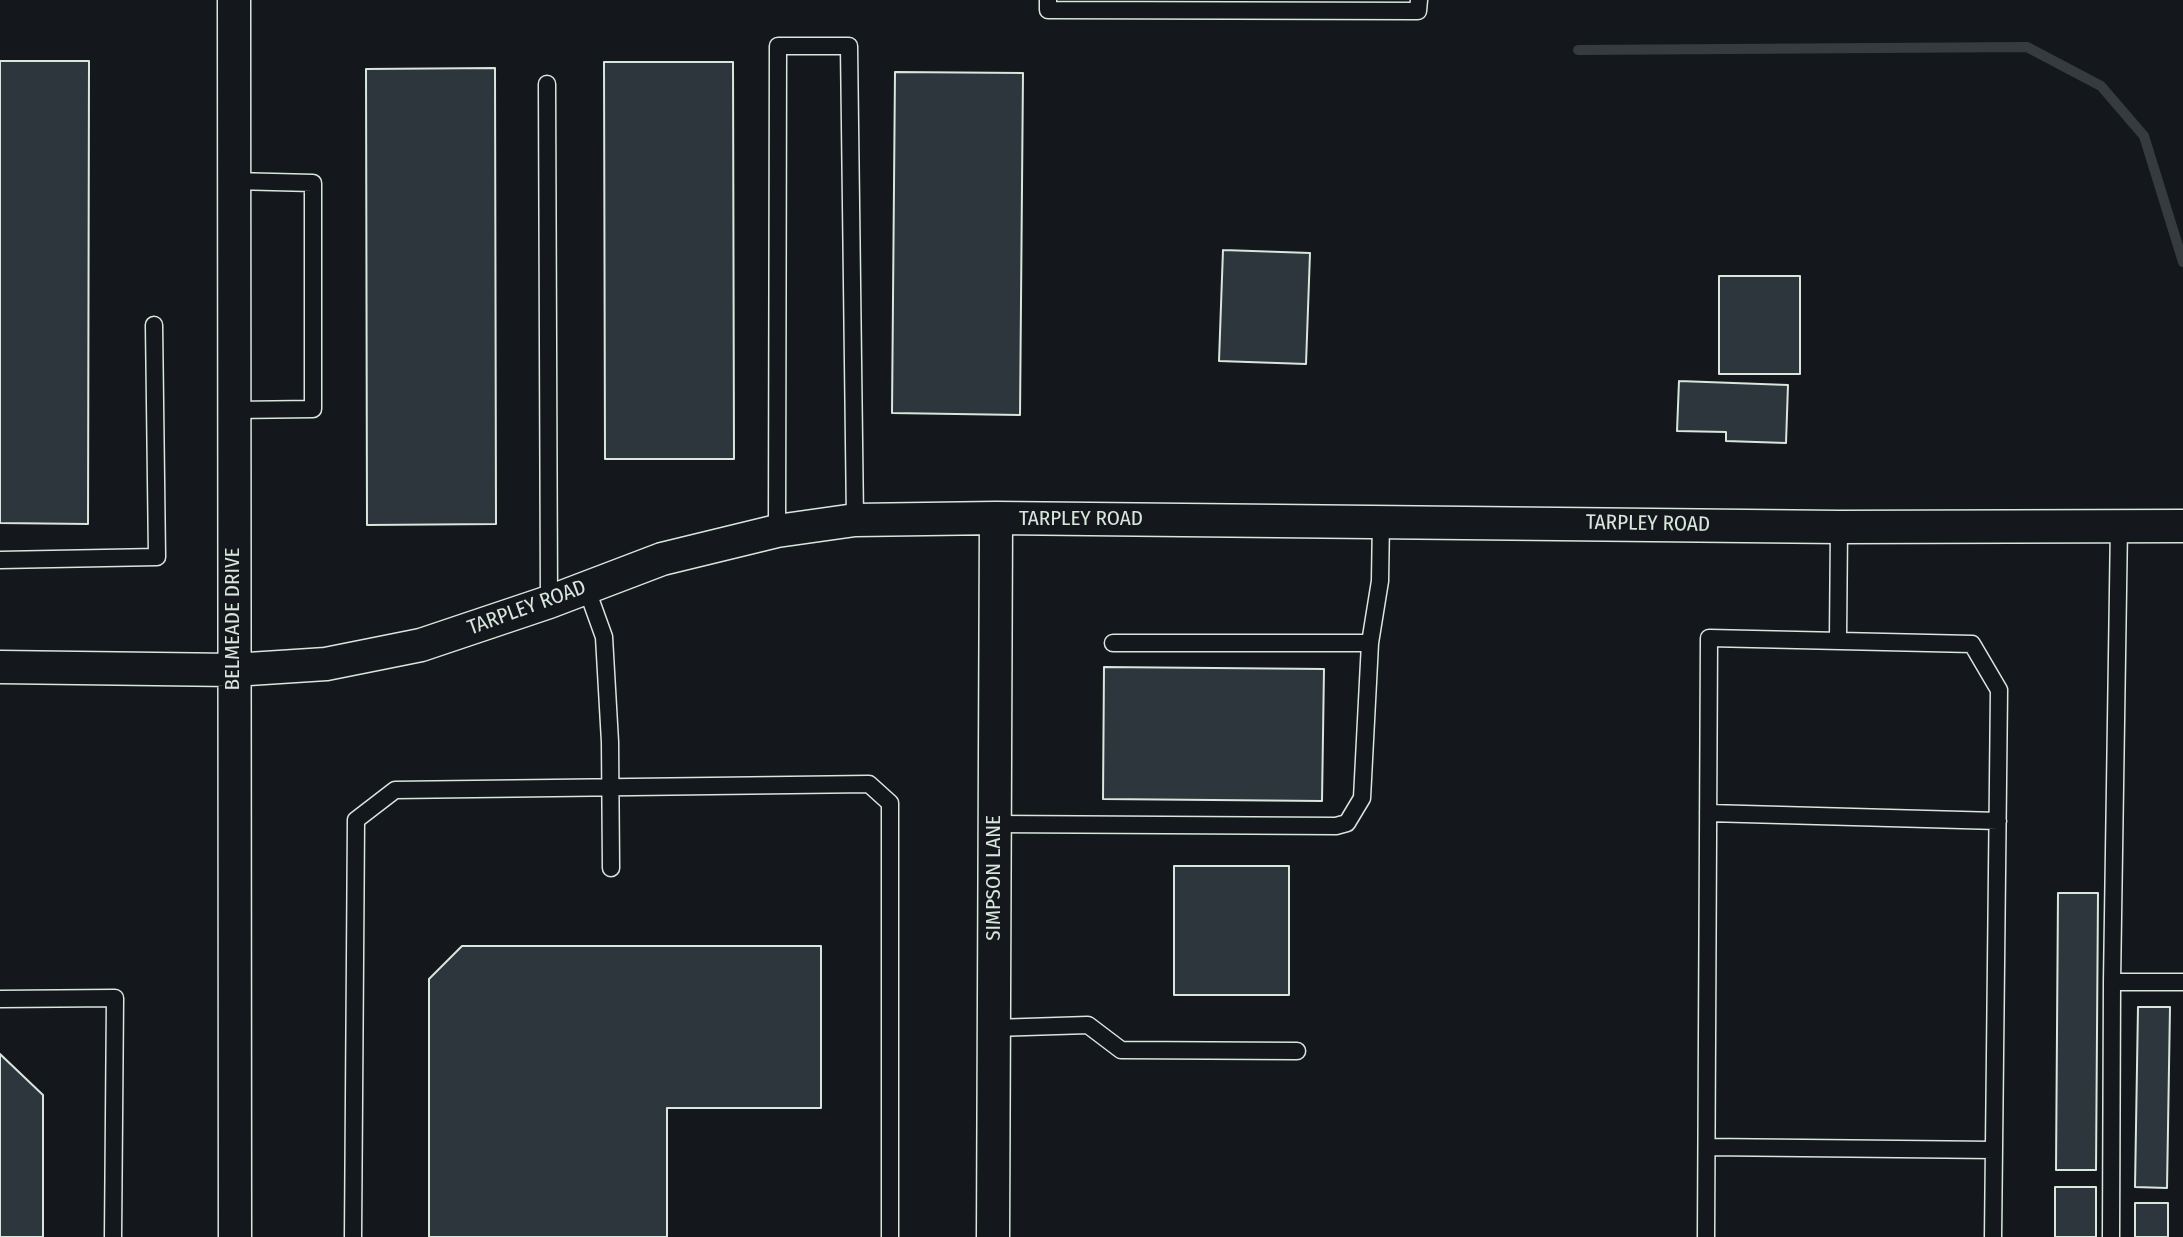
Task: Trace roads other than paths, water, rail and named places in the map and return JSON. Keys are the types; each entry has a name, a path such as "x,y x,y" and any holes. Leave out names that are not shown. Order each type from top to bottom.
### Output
{"street":[{"name":"BELMEADE DRIVE","path":"234,0 235,1237"},
{"name":"TARPLEY ROAD","path":"0,667 233,670 326,664 421,645 549,602 662,559 777,531 855,520 996,518 1381,520 1839,527 2183,526"},
{"name":"SIMPSON LANE","path":"993,1237 996,518"}],"lane":[{"path":"1048,0 1048,10 1418,11 1419,0"},
{"path":"777,531 778,46 849,46 855,520"},
{"path":"547,84 549,602"},
{"path":"233,181 313,183 313,409 234,410"},
{"path":"0,560 157,557 154,325"},
{"path":"993,824 1347,823 1362,798 1370,643 1380,580 1381,520"},
{"path":"2111,1237 2119,525"},
{"path":"1838,639 1839,527"},
{"path":"586,587 604,637 611,788 611,868"},
{"path":"1706,1237 1709,638 1972,644 1999,690 1993,1237"},
{"path":"1113,643 1370,643"},
{"path":"353,1237 356,820 395,790 869,784 890,803 890,1237"},
{"path":"1708,813 1998,821"},
{"path":"2112,982 2183,982"},
{"path":"0,999 115,998 114,1237"},
{"path":"993,1028 1088,1026 1121,1050 1297,1051"},
{"path":"1707,1147 1994,1150"}],"waterway":[{"path":"1578,50 2027,47 2101,86 2144,136 2183,262"}]}
